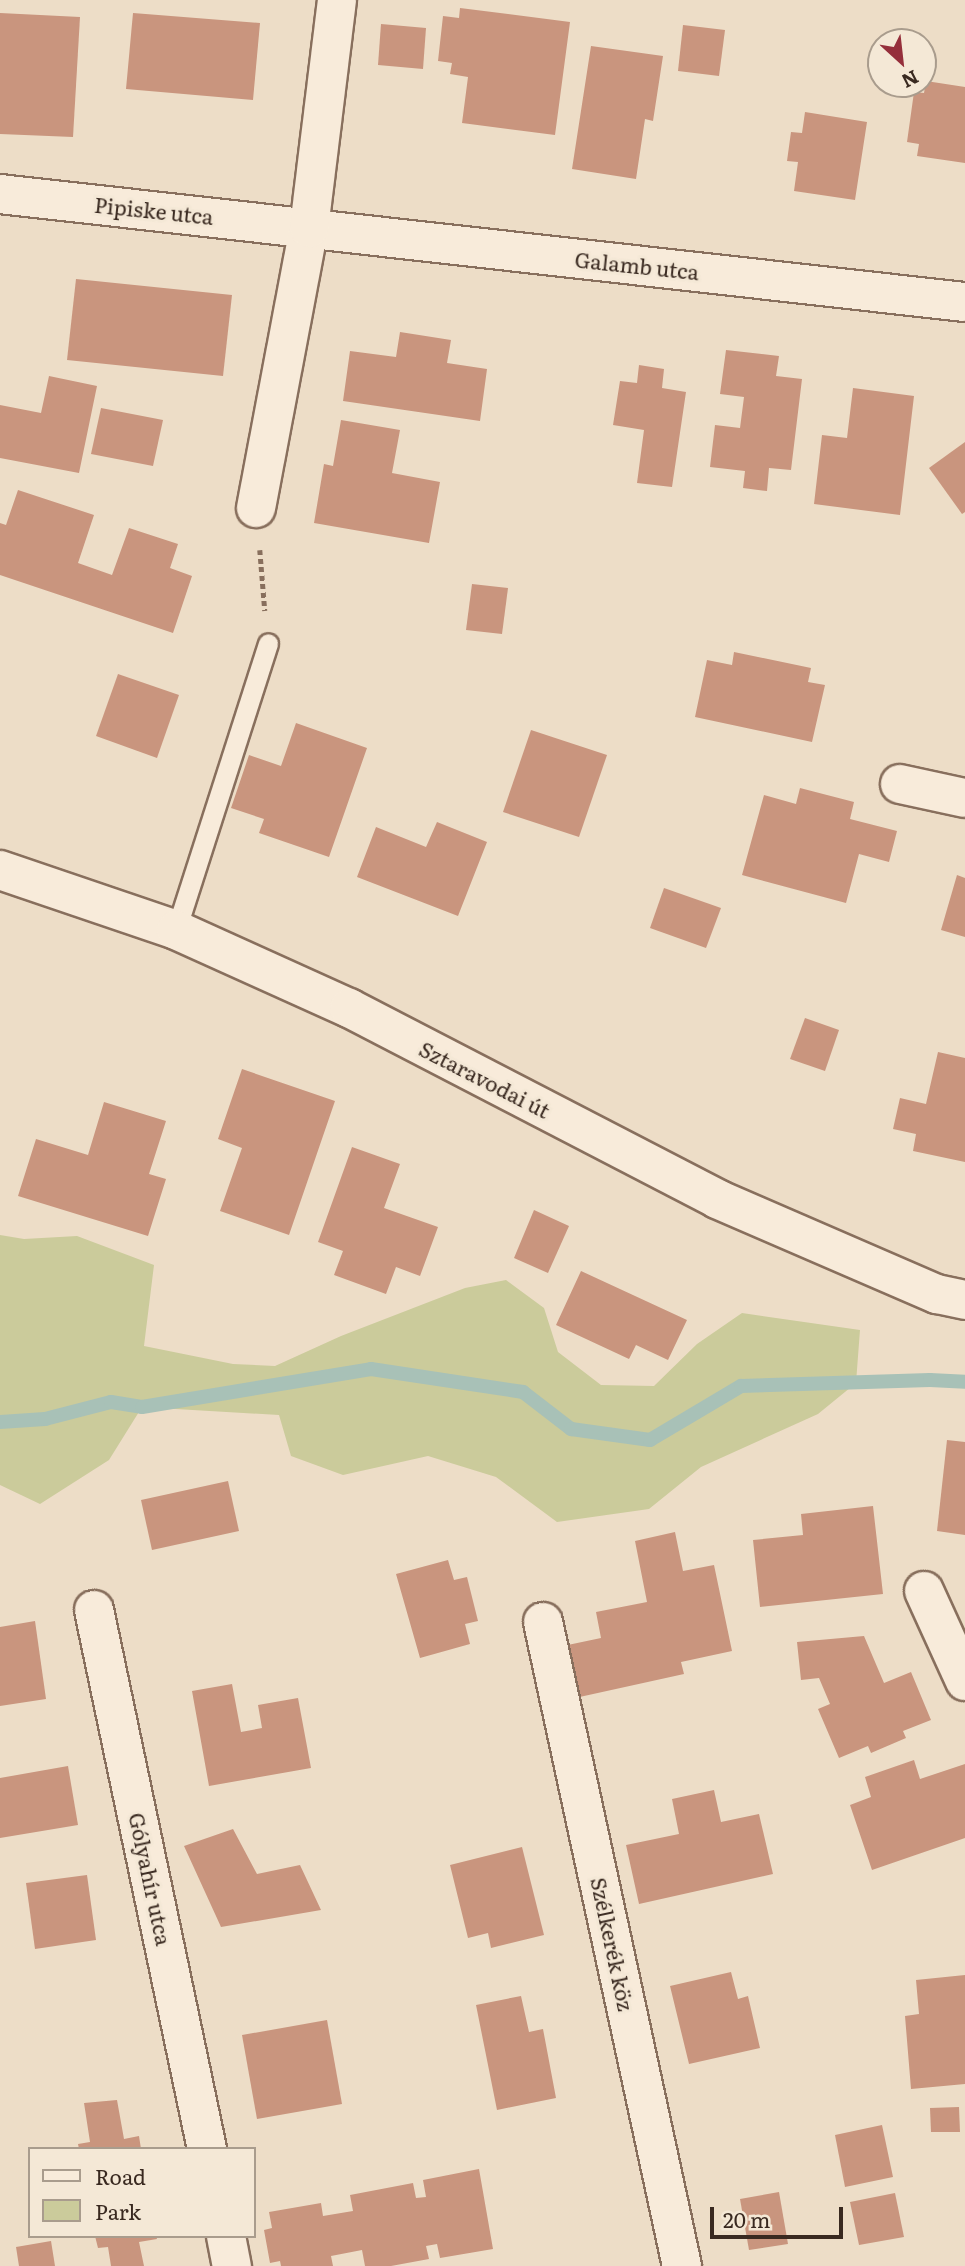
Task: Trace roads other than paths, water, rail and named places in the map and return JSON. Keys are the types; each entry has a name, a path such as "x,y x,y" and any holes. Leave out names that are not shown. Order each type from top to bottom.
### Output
{"street":[{"path":"256,508 309,228 337,0"},
{"name":"Pipiske utca","path":"0,194 309,228"},
{"name":"Galamb utca","path":"309,228 965,302"},
{"path":"900,784 965,798"},
{"name":"Sztaravodai út","path":"0,870 176,930 349,1008 717,1199 937,1294 965,1300"},
{"path":"924,1591 965,1682"},
{"name":"Gólyahír utca","path":"94,1610 207,2147"},
{"name":"Szélkerék köz","path":"543,1622 682,2266"},
{"path":"226,2238 232,2266"}],"lane":[{"path":"176,930 268,643"}],"waterway":[{"path":"0,1422 45,1419 111,1402 142,1407 371,1369 523,1392 571,1429 650,1440 741,1386 930,1380 965,1382"}]}
